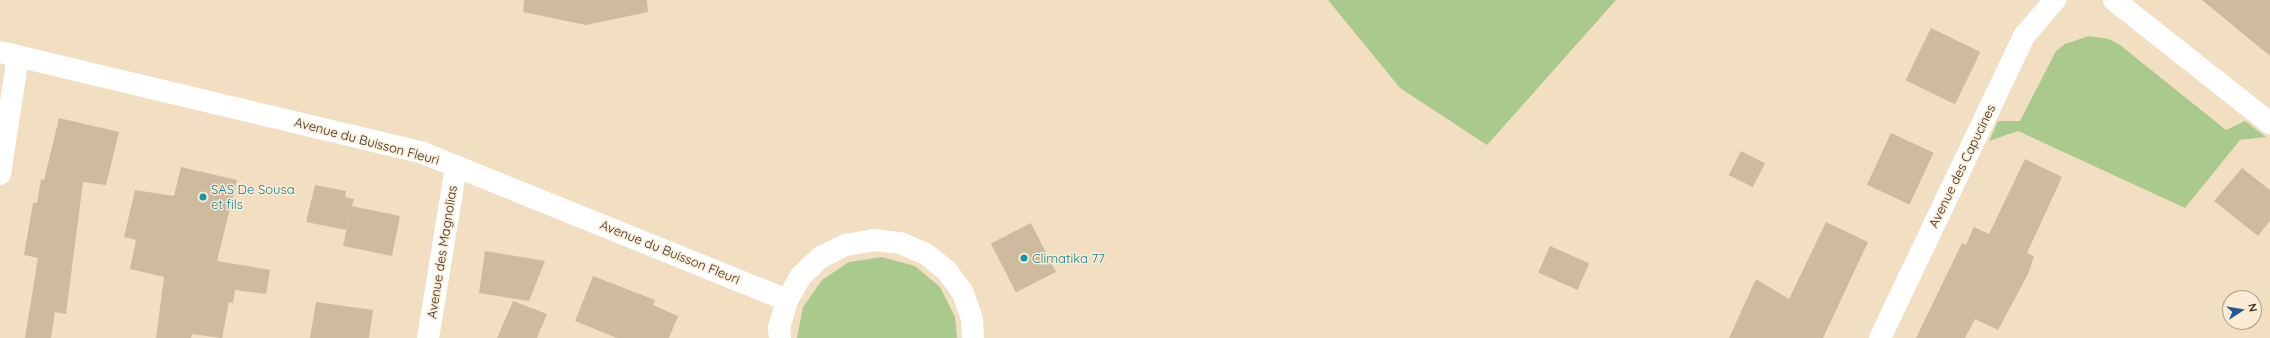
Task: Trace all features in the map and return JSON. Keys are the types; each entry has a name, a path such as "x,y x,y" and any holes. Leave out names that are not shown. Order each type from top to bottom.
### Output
{"street":[{"name":"Avenue des Capucines","path":"1880,338 2024,36 2055,0"},
{"path":"2114,0 2270,123"},
{"path":"0,174 9,54"},
{"name":"Avenue du Buisson Fleuri","path":"9,54 423,153 786,300"},
{"name":"Avenue des Magnolias","path":"428,338 456,167"},
{"path":"780,338 779,328 786,300 801,276 821,257 846,245 873,240 900,243 926,254 947,271 963,293 972,319 973,338"}],"green space":[{"path":"1328,0 1616,0 1487,145 1400,88"},
{"path":"2089,36 2109,39 2120,45 2226,130 2245,121 2266,137 2240,140 2185,208 2018,131 1989,141 1998,121 2020,121 2056,51 2065,44"},
{"path":"882,257 915,266 940,287 955,317 957,338 797,338 803,307 822,280 849,262"}],"building":[{"path":"524,0 647,0 648,12 586,25 523,12"},
{"path":"2202,0 2270,0 2270,56"},
{"path":"1931,28 1980,52 1955,104 1906,80"},
{"path":"59,118 119,132 106,185 83,182 66,314 55,312 51,338 25,338 38,258 24,255 33,203 37,203 41,179 44,180"},
{"path":"1891,133 1934,153 1910,205 1867,185"},
{"path":"1741,151 1765,163 1753,187 1729,175"},
{"path":"2025,159 2062,177 2027,253 2034,256 2028,274 1998,330 1975,319 1965,338 1916,338 1962,243 1966,245 1974,227 1989,234"},
{"path":"181,167 237,180 217,261 270,270 266,294 235,290 233,303 229,302 222,338 192,334 191,338 156,338 164,277 130,269 136,240 124,237 135,190 174,196"},
{"path":"2242,168 2270,190 2270,221 2258,236 2214,201"},
{"path":"315,185 346,191 345,197 354,199 352,206 400,216 392,256 343,246 351,209 346,230 306,222"},
{"path":"1826,222 1868,242 1823,338 1729,338 1756,279 1789,299"},
{"name":"Climatika 77","path":"1031,223 1056,272 1016,292 991,243"},
{"path":"1550,246 1589,263 1577,290 1538,272"},
{"path":"485,251 545,261 529,301 479,293"},
{"path":"593,276 655,300 653,305 678,316 669,338 617,338 575,321"},
{"path":"513,301 547,314 537,338 497,338"},
{"path":"316,302 373,310 369,338 310,338"}],"place":[{"name":"SAS De Sousa et fils","path":"203,197"},
{"name":"Climatika 77","path":"1024,258"}]}
